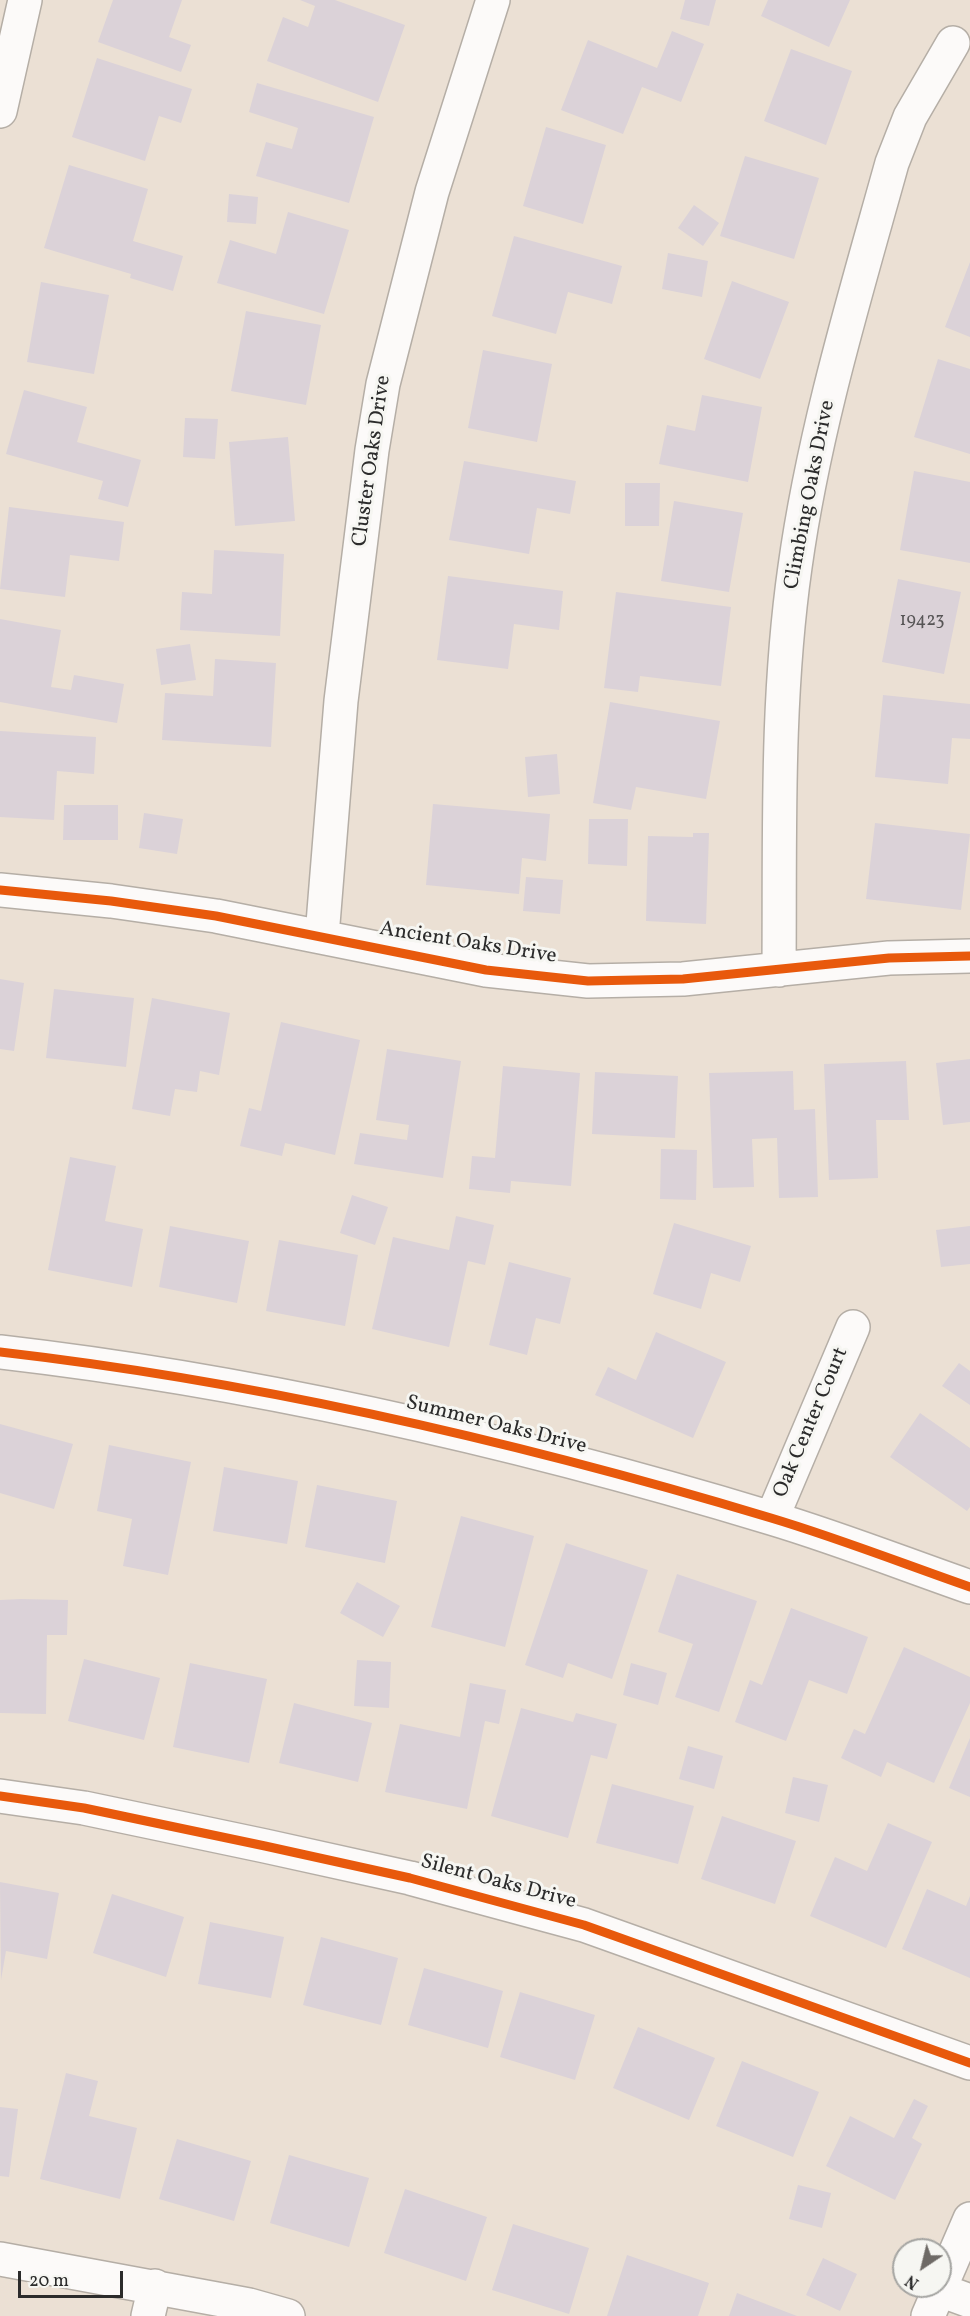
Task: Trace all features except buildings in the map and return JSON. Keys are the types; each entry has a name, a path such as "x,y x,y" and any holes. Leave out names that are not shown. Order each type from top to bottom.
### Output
{"street":[{"path":"0,111 25,0"},
{"name":"Cluster Oaks Drive","path":"322,936 341,701 383,384 432,192 493,0"},
{"name":"Climbing Oaks Drive","path":"779,970 780,756 785,661 795,568 813,464 892,163 910,117 953,43"},
{"name":"Ancient Oaks Drive","path":"0,890 111,901 216,916 486,970 588,981 682,979 889,958 970,956"},
{"name":"Oak Center Court","path":"772,1518 853,1328"},
{"name":"Summer Oaks Drive","path":"0,1352 81,1361 228,1385 348,1408 565,1462 772,1518 970,1587"},
{"name":"Silent Oaks Drive","path":"0,1796 84,1808 265,1846 410,1878 585,1925 970,2063"},
{"path":"946,2302 970,2219"},
{"path":"0,2259 152,2301 249,2305 288,2316"}],"cycle path":[{"path":"0,890 111,901 216,916 486,970 588,981 683,979 889,958 970,956"},
{"path":"0,1352 195,1380 389,1418 485,1440 581,1464 771,1518 970,1587"},
{"path":"0,1796 84,1808 410,1878 584,1925 970,2063"}]}
